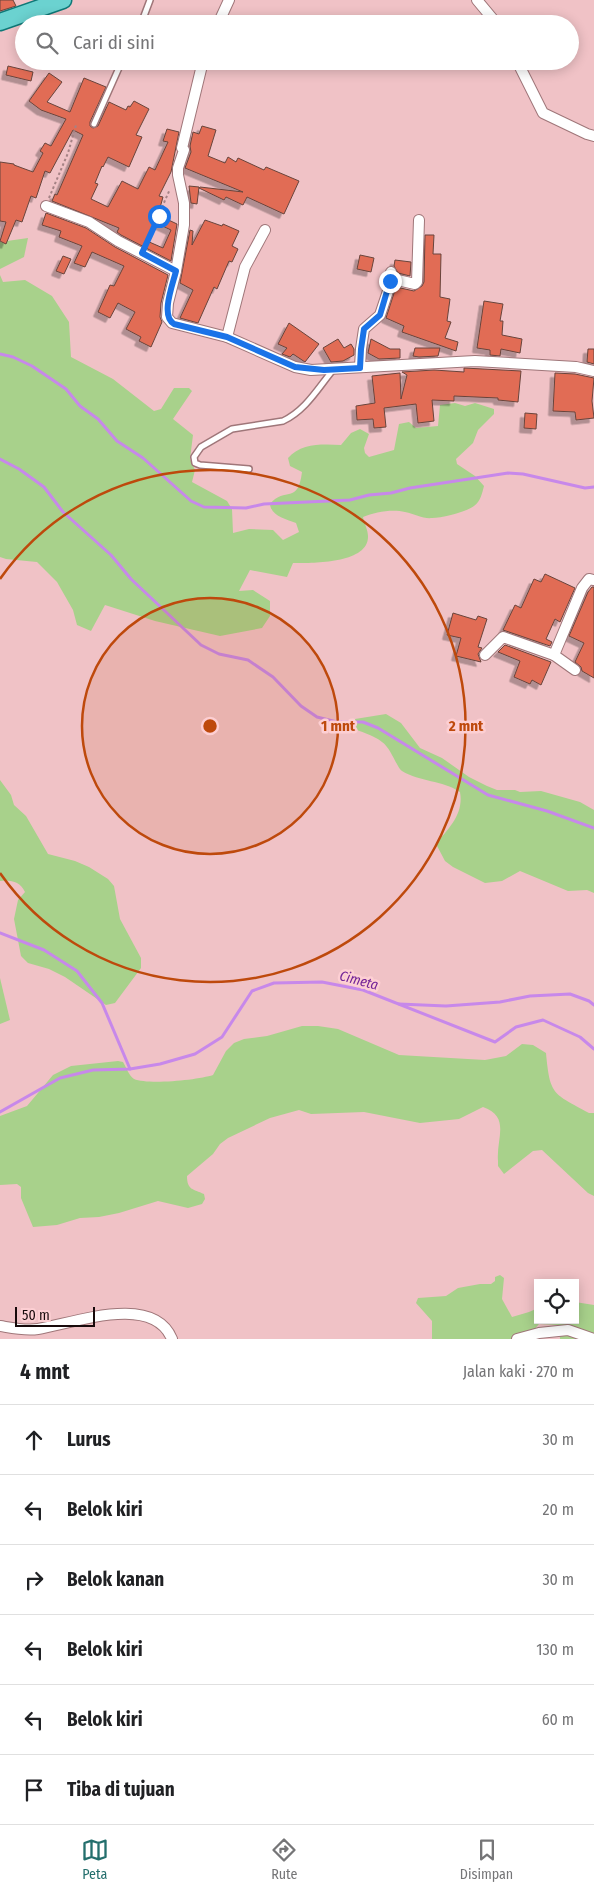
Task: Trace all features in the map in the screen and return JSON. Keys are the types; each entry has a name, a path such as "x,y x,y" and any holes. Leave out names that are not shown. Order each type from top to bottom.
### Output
{"main road":[{"path":"17,15 46,3 63,0"},
{"path":"0,22 15,16"}],"street":[{"path":"222,15 229,0"},
{"path":"478,0 490,15"},
{"path":"200,70 182,148 184,150 178,168 184,203 184,224 168,303 167,317 169,321 174,324 227,337 295,367 311,370 475,360 576,367 594,371"},
{"path":"522,70 543,113 594,136"},
{"path":"46,206 89,222 118,242 176,271"},
{"path":"360,368 364,329 380,315 390,276 393,279 414,284 417,282 419,220"},
{"path":"227,337 245,267 265,230"},
{"path":"554,655 582,588 589,579 594,580"},
{"path":"485,655 503,637 554,655 574,670"},
{"path":"0,1326 38,1329 113,1314 135,1314 160,1322 172,1339"},
{"path":"517,1339 539,1333 568,1330 594,1339"}],"lane":[{"path":"144,15 150,0"},
{"path":"94,124 118,70"},
{"path":"249,469 200,465 195,463 194,457 201,447 232,429 283,421 290,418 306,406 334,369"}],"path":[{"path":"46,206 68,153 76,125"},
{"path":"142,253 175,176 178,175"}],"green space":[{"path":"28,238 24,257 0,269 0,242"},
{"path":"0,275 3,282 25,280 52,296 69,322 71,357 113,379 154,411 161,409 174,388 189,388 192,391 173,419 193,435 190,459 195,470 192,482 227,501 232,509 233,533 249,529 273,530 283,540 299,532 296,523 276,514 270,504 281,496 294,492 297,488 302,472 290,466 288,458 299,449 327,444 341,445 351,433 360,429 369,434 364,448 365,453 369,457 394,450 399,424 409,422 416,428 438,426 440,405 455,403 465,406 475,403 494,409 494,414 478,430 473,443 456,459 457,464 475,476 484,486 480,499 474,506 465,510 436,518 425,518 395,511 368,515 363,517 368,534 366,545 359,552 349,557 325,562 293,563 287,577 250,570 239,591 253,590 270,601 270,616 262,628 220,636 155,621 105,605 91,631 77,625 73,610 57,582 37,562 0,557"},
{"path":"386,714 401,723 420,748 442,758 469,777 487,786 497,790 541,791 580,802 594,810 594,893 587,890 568,891 520,871 502,881 485,883 445,861 436,844 458,814 461,800 460,792 446,785 409,775 402,771 382,742 371,735 350,727 351,722 355,719"},
{"path":"0,780 11,795 14,805 26,816 48,854 89,867 108,879 114,886 120,919 141,958 141,968 115,1003 106,1005 65,977 49,969 28,963 21,956 14,919 18,900 25,892 15,882 0,881"},
{"path":"0,978 10,1020 0,1024"},
{"path":"302,1026 338,1029 399,1055 485,1060 506,1056 522,1044 533,1045 546,1053 549,1078 556,1092 561,1097 589,1113 594,1113 594,1196 588,1193 542,1150 533,1151 504,1174 498,1166 500,1122 492,1111 483,1107 459,1119 420,1123 364,1112 311,1114 299,1110 270,1118 228,1138 220,1144 213,1154 187,1176 189,1187 204,1194 205,1199 202,1204 188,1208 158,1201 119,1213 80,1218 57,1225 33,1227 21,1198 21,1187 17,1184 0,1185 0,1116 27,1106 53,1075 71,1066 118,1061 123,1062 132,1078 141,1081 173,1081 206,1077 213,1075 226,1051 234,1043"},
{"path":"500,1275 504,1278 502,1299 512,1317 534,1310 534,1324 539,1324 526,1339 432,1339 432,1321 416,1303 418,1298 446,1296 458,1288 491,1284 495,1281 495,1277"},
{"path":"579,1303 594,1305 594,1339 560,1339 559,1325 539,1324 579,1324"}],"building":[{"path":"0,0 13,0 16,6 0,11"},
{"path":"8,66 15,68 15,70 33,72 31,81 6,75"},
{"path":"49,73 62,82 47,102 70,112 84,78 106,87 90,122 90,126 93,128 98,126 109,102 126,110 134,101 149,109 136,135 142,137 129,167 108,157 102,166 95,183 98,184 91,199 108,207 122,181 138,189 149,167 155,170 168,142 163,141 167,129 179,132 171,172 159,196 163,197 158,215 177,224 171,261 121,235 117,232 119,228 52,201 55,194 57,195 83,135 73,130 50,173 45,171 36,198 31,196 22,222 16,220 6,244 0,241 6,222 0,221 0,162 14,164 33,172 43,153 40,151 45,143 51,146 66,119 41,110 29,101","holes":["156,223 171,230 163,248 147,241"]},
{"path":"202,126 216,130 208,156 225,163 228,157 236,162 238,158 264,170 266,167 299,181 284,214 247,197 243,205 226,197 224,200 199,188 243,192 185,168 191,152 190,146 193,132 199,134"},
{"path":"189,186 199,187 197,204 191,203"},
{"path":"46,213 86,228 115,247 168,275 161,303 160,317 162,322 151,347 139,341 141,337 126,329 135,312 118,303 110,318 98,312 110,285 114,286 124,266 92,252 85,267 74,263 82,246 59,237 61,231 42,225"},
{"path":"205,220 222,226 223,224 239,231 232,246 238,249 232,262 229,261 217,289 214,287 198,323 180,318 193,290 180,283 190,230 193,231 192,245"},
{"path":"425,235 434,235 433,254 441,254 440,297 450,299 447,321 451,322 445,338 458,342 456,351 402,332 404,326 386,318 396,287 414,291 422,286 424,282"},
{"path":"360,255 374,258 371,272 357,269"},
{"path":"63,256 71,259 64,274 56,271"},
{"path":"395,260 411,262 410,276 398,273 394,266"},
{"path":"484,301 503,304 500,321 503,321 502,335 522,339 520,353 501,349 500,356 490,355 490,350 477,348"},
{"path":"289,323 319,344 305,362 293,354 290,357 282,354 287,348 278,344"},
{"path":"338,339 344,348 351,344 354,349 354,355 343,361 331,362 323,348"},
{"path":"371,339 390,349 400,349 400,358 379,359 368,353"},
{"path":"415,348 440,348 438,356 419,357 413,356"},
{"path":"588,349 594,349 594,364 587,362"},
{"path":"464,368 521,371 518,402 498,400 498,398 454,396 454,401 432,400 434,421 418,423 416,404 384,408 386,427 374,428 373,419 357,420 356,406 375,403 372,376 400,373 401,399 407,375 402,372 434,370 464,372"},
{"path":"555,373 575,374 594,378 592,401 594,418 576,420 575,412 553,411"},
{"path":"525,413 537,414 536,429 524,428"},
{"path":"545,574 575,588 560,622 555,619 546,639 552,642 550,646 503,630 515,605 521,608 534,579 541,582"},
{"path":"592,587 594,587 594,678 582,671 581,667 575,662 584,643 569,636"},
{"path":"453,613 476,620 478,616 487,619 478,647 482,648 478,654 481,662 456,656 461,638 447,635"},
{"path":"505,645 551,662 541,685 532,680 530,684 514,677 520,661 498,652"}],"waterway":[{"path":"0,354 13,357 32,366 66,389 80,406 98,419 117,441 143,458 191,501 204,507 246,508 264,504 350,500 369,495 508,473 523,474 585,488 594,487"},
{"path":"0,459 19,469 44,487 63,512 111,555 131,579 201,645 219,654 248,660 273,677 301,706 317,717 337,722 363,722 378,728 488,795 547,811 594,828"},
{"path":"0,933 44,950 77,971 102,1003 130,1069"},
{"name":"Cimeta","path":"0,1112 60,1078 93,1070 130,1069 160,1064 195,1054 222,1037 252,991 274,983 322,982 363,990 495,1042 516,1027 543,1020 580,1037 594,1049"},
{"path":"399,1004 446,1006 500,1002 530,996 570,994 589,1001 594,1005"}],"route":[{"path":"159,216 142,253 176,271 168,303 167,317 169,321 174,324 227,337 295,367 311,370 360,368 364,329 380,315 390,281"}]}
